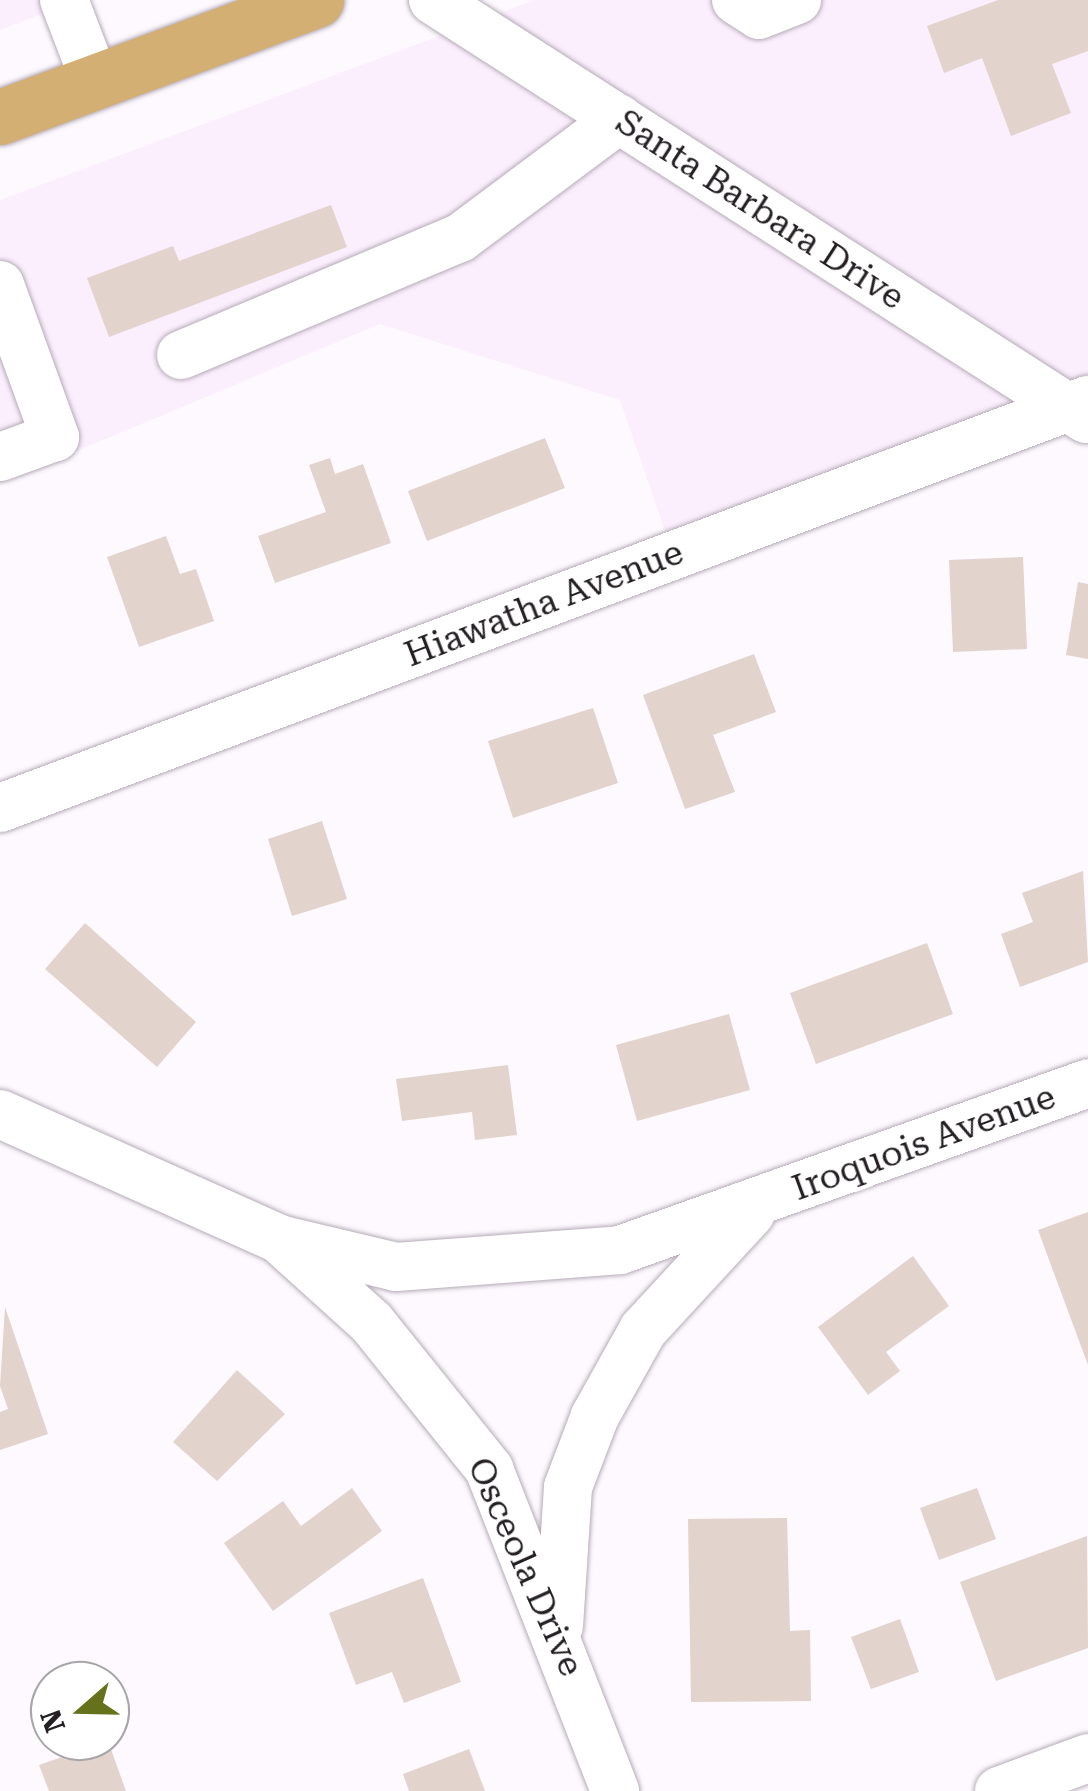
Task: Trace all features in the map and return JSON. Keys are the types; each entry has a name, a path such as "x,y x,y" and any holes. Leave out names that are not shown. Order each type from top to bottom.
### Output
{"main road":[{"path":"0,117 316,0"}],"street":[{"path":"64,0 95,82"},
{"name":"Santa Barbara Drive","path":"432,0 1081,410"},
{"path":"736,0 758,15 798,0"},
{"path":"181,355 460,238 619,120"},
{"path":"0,284 55,436 0,457"},
{"path":"0,337 31,422 0,433"},
{"name":"Hiawatha Avenue","path":"0,808 1081,410"},
{"name":"Iroquois Avenue","path":"279,1239 396,1266 518,1262 620,1250 1088,1083"},
{"name":"Osceola Drive","path":"0,1114 279,1239 370,1322 459,1425 489,1469 559,1634 615,1791"},
{"name":"Iroquois Avenue","path":"559,1634 568,1487 595,1416 642,1330 760,1203"},
{"path":"998,1791 1088,1758"}],"shaded area":[{"path":"0,0 79,0 0,30"},
{"path":"534,0 1088,0 1088,377 1072,382 498,14"},
{"path":"442,35 1015,403 666,534 620,400 380,324 0,483 0,200"}],"building":[{"path":"998,0 1088,0 1088,51 1052,64 1071,113 1011,136 982,58 944,73 927,26"},
{"path":"331,205 347,247 109,337 87,278 173,246 179,261"},
{"path":"545,438 565,488 427,541 408,491"},
{"path":"330,458 335,474 363,464 391,543 275,583 258,536 326,512 309,465"},
{"path":"166,536 180,574 196,569 214,621 139,647 107,557"},
{"path":"1023,557 1027,649 953,652 949,560"},
{"path":"1078,582 1088,584 1088,659 1066,655"},
{"path":"754,654 776,712 713,735 735,792 685,809 643,695"},
{"path":"593,708 618,783 513,818 488,741"},
{"path":"322,821 347,899 292,916 268,839"},
{"path":"1083,871 1088,962 1020,987 1001,934 1033,922 1022,893"},
{"path":"85,923 196,1022 157,1067 45,969"},
{"path":"927,943 953,1014 816,1064 790,993"},
{"path":"729,1014 750,1090 637,1121 616,1045"},
{"path":"508,1065 517,1135 475,1140 472,1112 402,1121 396,1079"},
{"path":"1088,1212 1088,1365 1038,1230"},
{"path":"913,1256 949,1306 886,1352 900,1371 868,1395 818,1327"},
{"path":"5,1307 48,1434 0,1450 0,1412 8,1409 0,1386"},
{"path":"237,1370 285,1414 217,1481 173,1442"},
{"path":"352,1488 382,1531 273,1611 224,1543 283,1501 301,1526"},
{"path":"977,1488 996,1539 939,1560 920,1508"},
{"path":"787,1518 790,1631 810,1630 811,1701 691,1702 688,1519"},
{"path":"1087,1536 1088,1648 996,1681 960,1582"},
{"path":"423,1578 461,1682 404,1703 392,1672 356,1685 329,1613"},
{"path":"900,1619 919,1672 871,1689 851,1637"},
{"path":"469,1749 485,1791 409,1791 403,1774"},
{"path":"50,1761 115,1761 126,1791 49,1791 39,1765"}]}
